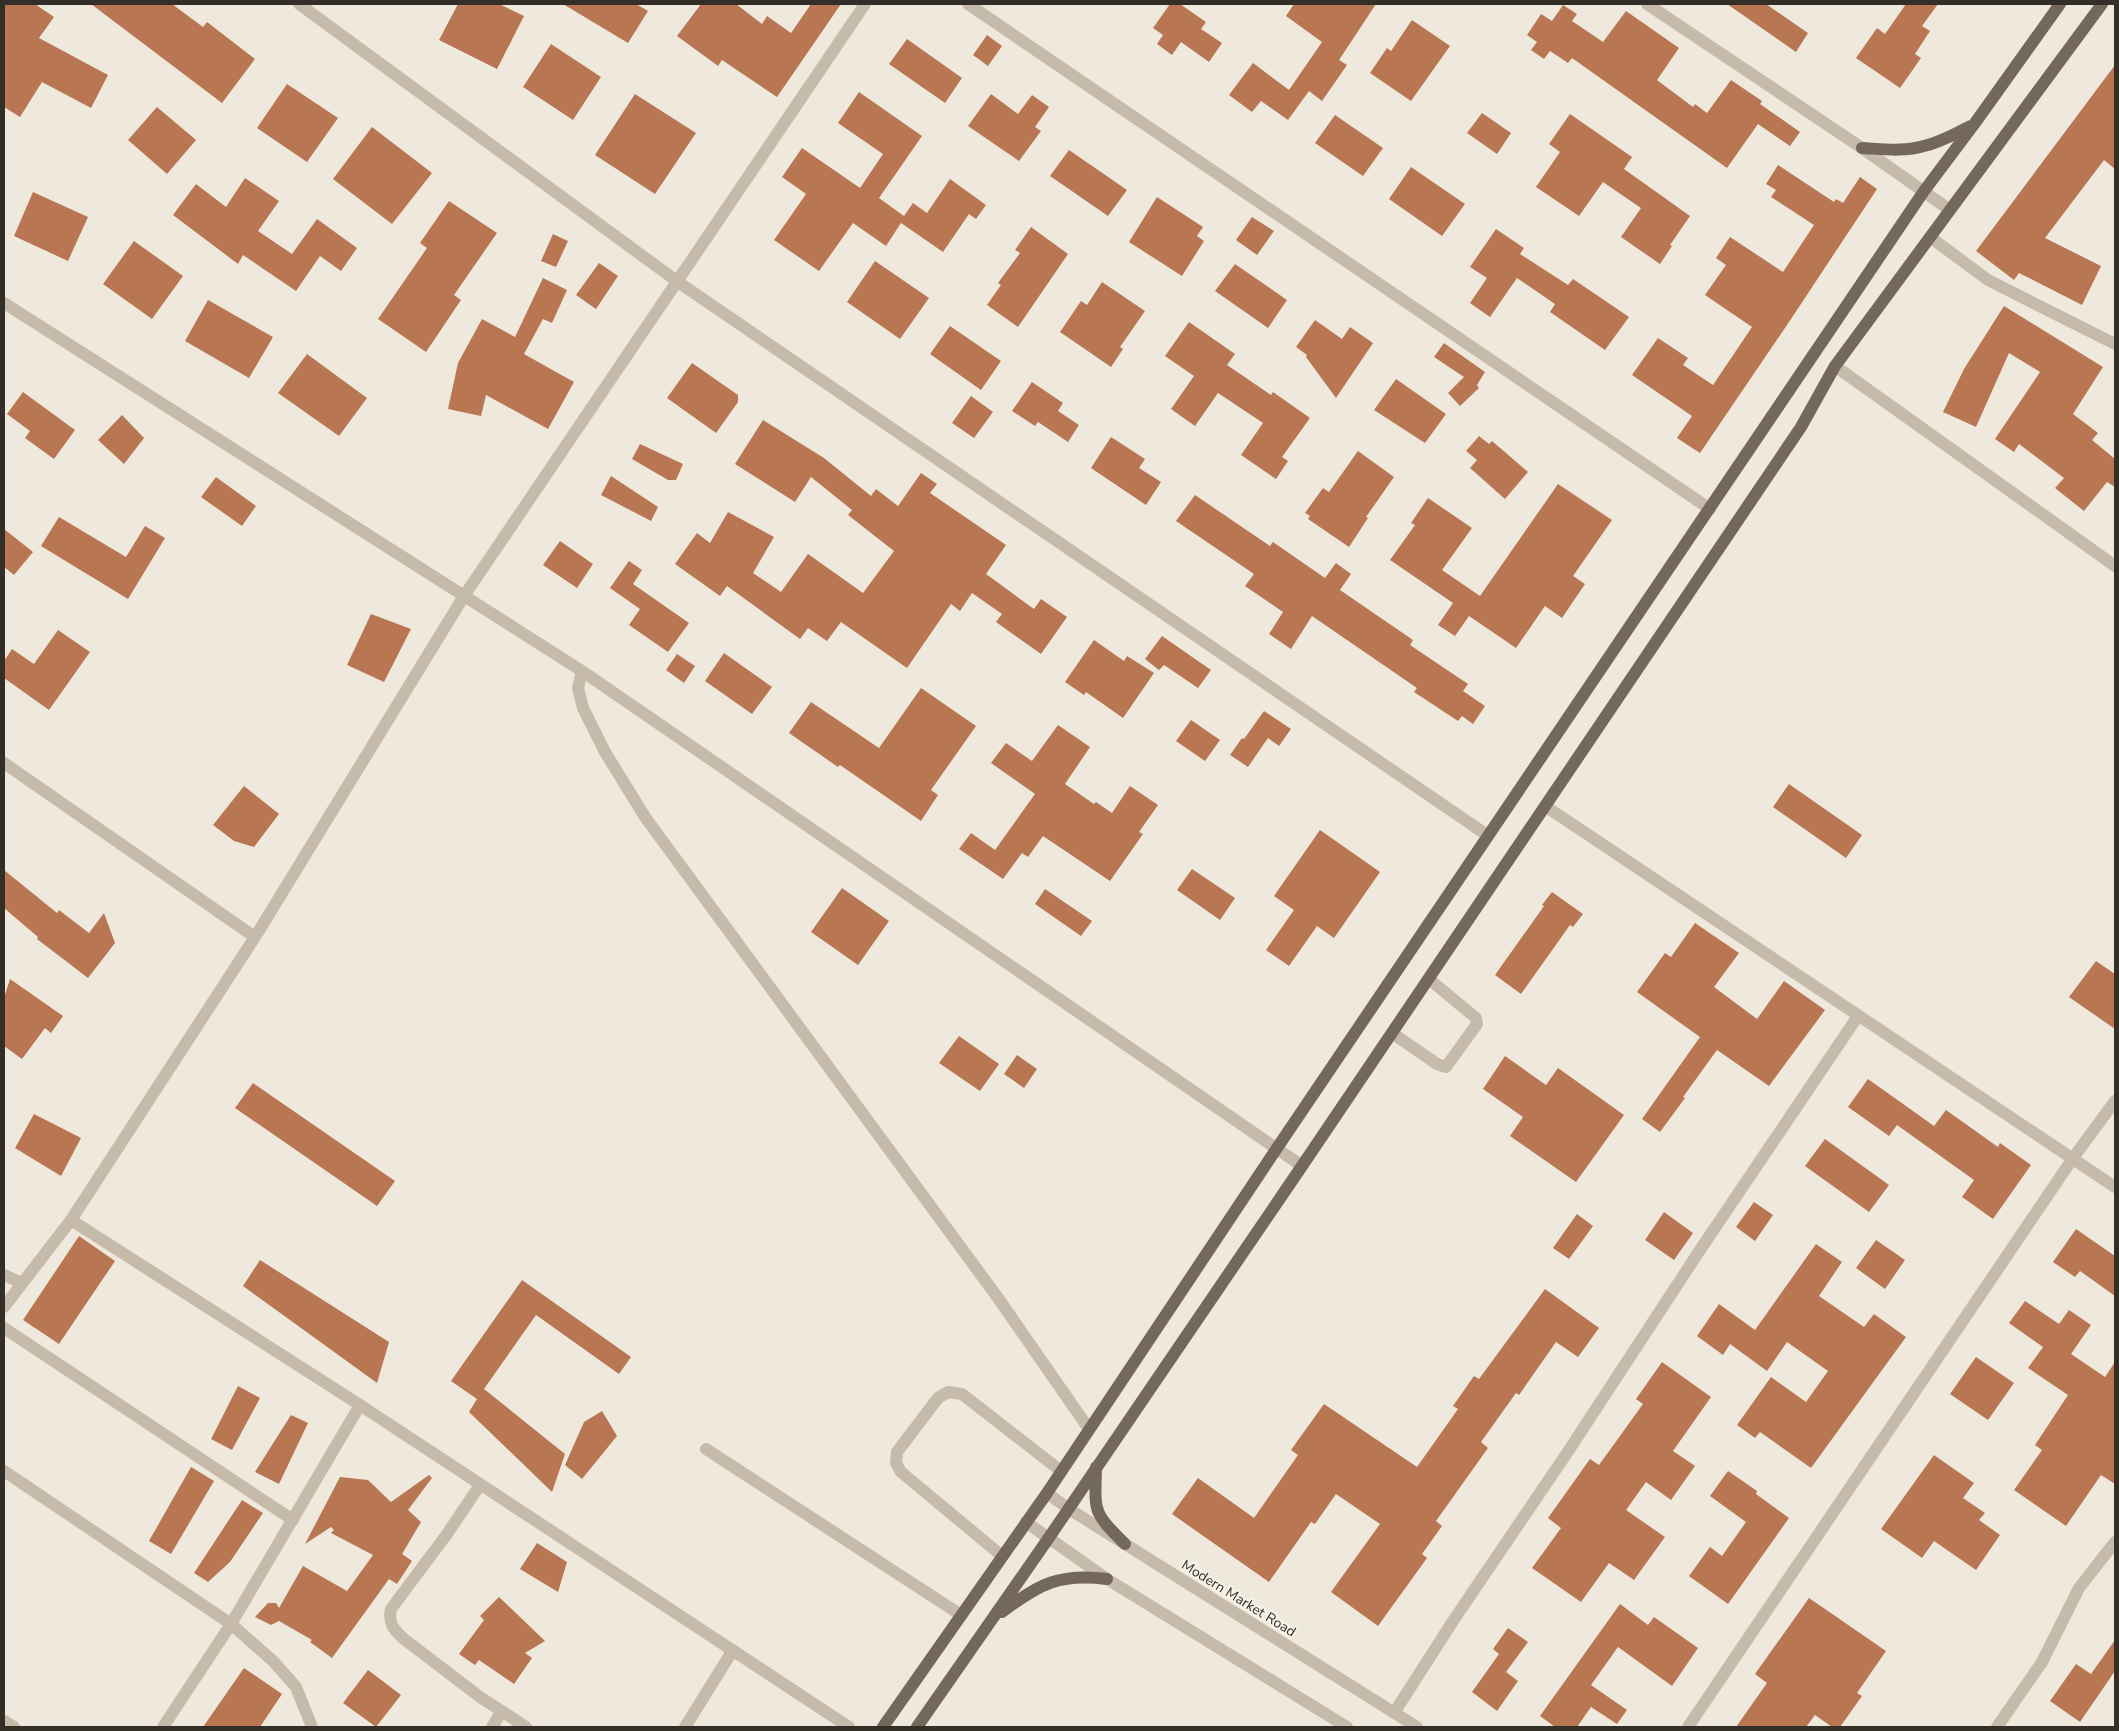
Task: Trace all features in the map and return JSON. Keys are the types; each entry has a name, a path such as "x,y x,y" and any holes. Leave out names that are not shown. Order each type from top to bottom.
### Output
{"main road":[{"path":"884,1727 1047,1493 1276,1148 1924,191 2060,4"},
{"path":"917,1727 1048,1539 1546,806 1801,426 1835,366 2102,4"},
{"path":"1862,148 1899,149 1923,147 1944,139 1975,123"},
{"path":"1096,1467 1095,1503 1097,1512 1101,1520 1125,1544"},
{"path":"992,1619 1041,1585 1072,1578 1106,1579"}],"street":[{"path":"299,4 678,282 1487,835"},
{"path":"4,1307 71,1220 255,937 464,596 865,4"},
{"path":"968,4 1710,509"},
{"path":"1648,4 1862,148 1950,210"},
{"path":"1930,237 1988,280 2115,344"},
{"path":"4,303 582,671 1302,1166"},
{"path":"1835,366 2115,566"},
{"path":"582,671 578,688 582,708 605,752 645,817 992,1290 1089,1429"},
{"path":"4,763 255,937"},
{"path":"1546,806 2115,1187"},
{"path":"1392,1033 1437,1064 1446,1067 1477,1024 1476,1018 1429,979"},
{"path":"1394,1713 1453,1621 1562,1461 1858,1016"},
{"path":"1688,1727 2073,1158 2115,1101"},
{"path":"71,1220 360,1405 849,1727"},
{"path":"4,1275 22,1284"},
{"path":"4,1328 293,1520"},
{"path":"1002,1556 901,1472 896,1463 897,1452 938,1398 948,1392 962,1394 1061,1472"},
{"path":"163,1727 231,1624 360,1405"},
{"path":"706,1449 961,1615"},
{"path":"4,1471 231,1624 273,1661 296,1687 312,1727"},
{"path":"480,1484 448,1534 391,1608 389,1619 394,1630 404,1639 480,1697 526,1727"},
{"name":"Modern Market Road","path":"1047,1493 1068,1509 1417,1727"},
{"path":"1026,1522 1106,1579 1347,1727"},
{"path":"1997,1727 2042,1662 2079,1588 2115,1542"},
{"path":"685,1727 733,1650"},
{"path":"492,1727 502,1711"},
{"path":"4,1722 14,1727"}],"building":[{"path":"4,4 35,4 54,17 39,38 108,75 91,108 42,82 20,117 4,107"},
{"path":"91,4 172,4 203,27 207,22 255,59 222,103"},
{"path":"458,4 499,4 524,16 497,69 439,40"},
{"path":"563,4 636,4 648,11 628,43"},
{"path":"701,4 736,4 762,24 767,16 791,33 811,4 841,4 777,97 722,60 718,66 677,36"},
{"path":"1170,4 1180,4 1206,22 1201,29 1222,43 1209,62 1181,42 1172,55 1157,44 1163,35 1153,28"},
{"path":"1294,4 1376,4 1339,60 1347,65 1322,101 1309,91 1288,120 1261,101 1252,112 1229,95 1253,63 1289,90 1322,42 1286,16"},
{"path":"1727,4 1766,4 1808,33 1796,52"},
{"path":"1906,4 1938,4 1922,26 1930,31 1915,54 1921,58 1900,88 1856,58 1877,28 1885,34"},
{"path":"1563,5 1577,14 1572,21 1603,42 1626,11 1679,48 1657,80 1693,107 1695,104 1707,113 1731,80 1762,101 1760,104 1800,132 1790,146 1758,124 1727,168 1572,58 1568,63 1550,51 1544,59 1531,50 1537,42 1527,35 1541,14 1552,21"},
{"path":"1412,20 1450,46 1411,101 1370,73 1387,48 1391,51"},
{"path":"987,35 1002,46 988,66 973,55"},
{"path":"907,39 962,78 945,103 889,64"},
{"path":"551,44 601,77 573,120 523,87"},
{"path":"2115,65 2115,169 2104,160 2045,238 2101,266 2082,305 2019,273 2014,280 1976,251"},
{"path":"287,84 338,118 307,162 257,128"},
{"path":"859,92 922,136 879,198 904,216 913,203 927,213 950,179 986,205 976,219 969,214 943,252 901,223 886,246 853,223 819,271 774,240 806,194 782,177 802,148 860,188 883,154 838,123"},
{"path":"635,94 696,133 655,194 595,155"},
{"path":"991,94 1018,114 1032,95 1049,107 1035,127 1041,131 1019,161 968,126"},
{"path":"157,107 196,140 167,174 128,140"},
{"path":"1482,113 1511,133 1497,154 1467,133"},
{"path":"1570,114 1632,157 1624,169 1690,216 1670,245 1672,246 1660,264 1621,237 1641,208 1603,182 1579,216 1536,187 1560,152 1549,144"},
{"path":"1335,115 1383,148 1363,176 1315,143"},
{"path":"372,127 432,173 392,224 333,179"},
{"path":"1069,150 1127,190 1108,216 1050,176"},
{"path":"1778,165 1834,202 1836,199 1843,203 1860,177 1877,189 1700,453 1677,438 1692,416 1632,375 1658,338 1688,358 1683,365 1713,385 1752,327 1705,295 1726,265 1716,258 1730,237 1783,272 1814,225 1771,197 1776,190 1766,184"},
{"path":"1411,167 1465,204 1442,236 1389,199"},
{"path":"245,178 279,201 258,231 292,254 317,219 357,248 341,271 320,256 296,291 243,255 238,264 173,215 196,184 226,207"},
{"path":"33,192 88,217 68,261 14,236"},
{"path":"1157,197 1203,227 1197,236 1204,241 1182,276 1129,242"},
{"path":"449,201 497,233 454,295 461,300 426,352 378,319 427,248 420,243"},
{"path":"1252,217 1274,231 1257,255 1236,240"},
{"path":"1031,227 1068,254 1018,327 987,305 1001,285 998,283 1020,253 1015,250"},
{"path":"1496,229 1524,248 1520,254 1568,285 1573,279 1629,317 1605,350 1550,312 1555,304 1517,278 1490,317 1470,303 1487,278 1470,267"},
{"path":"553,234 568,241 556,267 541,261"},
{"path":"134,241 183,276 152,319 103,284"},
{"path":"875,261 929,298 900,339 847,302"},
{"path":"599,263 618,276 596,309 576,295"},
{"path":"1235,264 1287,300 1268,328 1215,291"},
{"path":"543,278 567,290 552,323 543,319 524,354 574,382 548,429 486,395 481,416 448,409 458,363 482,319 515,337"},
{"path":"1102,282 1145,311 1120,347 1123,349 1111,367 1060,332 1081,301 1087,305"},
{"path":"208,300 273,337 249,378 185,341"},
{"path":"2004,306 2103,367 2073,414 2098,433 2092,440 2115,459 2115,487 2107,482 2084,511 2055,488 2064,478 2019,444 2014,452 1995,439 2040,372 2009,353 1976,427 1943,412 1964,369"},
{"path":"1315,320 1342,339 1350,327 1373,343 1336,398 1306,357 1307,355 1296,347"},
{"path":"1189,322 1235,354 1227,365 1271,395 1273,392 1310,418 1282,457 1288,461 1276,479 1241,455 1263,423 1218,393 1195,426 1171,409 1194,376 1165,356"},
{"path":"950,326 1001,361 981,390 930,354"},
{"path":"1444,343 1485,372 1477,385 1479,388 1460,406 1448,393 1464,377 1434,357"},
{"path":"307,354 367,398 339,436 278,393"},
{"path":"692,363 738,395 738,402 716,433 667,398"},
{"path":"1396,379 1446,414 1425,443 1374,410"},
{"path":"1032,382 1063,403 1058,411 1079,425 1068,442 1038,422 1035,426 1012,411"},
{"path":"23,392 75,430 54,459 25,438 30,431 7,414"},
{"path":"971,396 993,412 974,438 952,423"},
{"path":"122,415 144,438 124,464 98,440"},
{"path":"763,420 824,458 871,496 876,489 898,506 921,473 937,484 930,493 1006,545 986,574 1034,609 1041,599 1067,617 1041,654 996,622 1002,614 972,593 960,611 951,604 907,668 841,622 827,641 808,628 800,639 727,586 720,596 675,564 697,533 710,543 728,512 774,537 753,573 781,592 808,554 863,593 894,551 848,515 852,510 811,477 795,502 735,464"},
{"path":"1479,436 1489,444 1492,441 1528,472 1505,499 1470,468 1477,460 1466,451"},
{"path":"1111,437 1145,459 1139,468 1161,482 1146,505 1091,468"},
{"path":"640,444 683,464 676,480 668,480 632,459"},
{"path":"1358,451 1394,477 1366,517 1368,518 1349,547 1308,519 1310,516 1305,513 1323,488 1329,492"},
{"path":"611,476 658,507 651,521 601,495"},
{"path":"216,477 256,506 242,526 201,497"},
{"path":"1558,484 1612,520 1573,576 1585,584 1562,618 1545,606 1516,648 1469,616 1455,636 1438,625 1453,603 1390,560 1415,525 1411,523 1428,498 1472,528 1442,570 1480,596"},
{"path":"1195,495 1270,546 1273,542 1325,578 1336,563 1351,574 1340,590 1413,640 1410,645 1468,684 1463,691 1485,706 1473,724 1462,716 1458,721 1414,692 1417,688 1312,616 1291,649 1269,634 1283,612 1245,586 1254,574 1176,521"},
{"path":"59,517 126,557 145,526 165,538 128,599 41,546"},
{"path":"4,529 33,552 14,575 4,567"},
{"path":"560,541 593,564 577,588 543,565"},
{"path":"629,561 642,570 633,584 689,623 668,652 629,625 640,609 610,588"},
{"path":"371,614 411,629 384,682 347,665"},
{"path":"58,630 90,652 49,710 4,678 4,661 12,649 34,664"},
{"path":"1162,636 1211,670 1198,688 1164,665 1159,670 1145,659"},
{"path":"1094,640 1124,661 1127,656 1154,673 1123,718 1086,692 1084,695 1065,682"},
{"path":"724,653 772,687 752,714 705,681"},
{"path":"677,654 695,666 684,683 666,670"},
{"path":"921,688 976,726 931,790 938,795 921,821 840,765 838,767 789,733 811,702 879,748"},
{"path":"1264,711 1291,729 1279,746 1268,738 1248,767 1230,755"},
{"path":"1191,720 1220,740 1205,761 1176,741"},
{"path":"1058,725 1090,747 1065,784 1094,804 1096,802 1112,813 1130,786 1158,805 1139,832 1143,834 1110,881 1043,836 1028,857 1022,853 1003,879 959,849 971,833 995,850 1035,794 991,763 1006,743 1032,761"},
{"path":"1789,784 1862,835 1846,858 1773,807"},
{"path":"244,786 279,814 254,847 234,841 213,825"},
{"path":"1320,830 1380,872 1334,938 1317,926 1289,966 1266,950 1294,910 1274,896"},
{"path":"1192,869 1235,898 1220,920 1177,890"},
{"path":"4,870 57,913 59,910 89,933 104,913 115,943 88,978 37,939 38,937 4,908"},
{"path":"842,888 889,921 858,965 811,932"},
{"path":"1045,889 1092,921 1081,936 1035,904"},
{"path":"1552,892 1583,914 1573,927 1570,925 1521,994 1495,975"},
{"path":"1695,923 1739,953 1714,987 1757,1019 1784,981 1825,1010 1769,1086 1717,1050 1660,1132 1642,1119 1700,1037 1637,992 1665,953 1671,957"},
{"path":"2096,961 2115,974 2115,1029 2069,997"},
{"path":"10,979 63,1016 51,1033 45,1028 22,1059 4,1046 4,998"},
{"path":"959,1036 999,1064 980,1091 939,1063"},
{"path":"1017,1055 1037,1069 1024,1088 1004,1074"},
{"path":"1505,1056 1546,1085 1558,1068 1624,1115 1576,1182 1510,1136 1523,1117 1483,1089"},
{"path":"1868,1079 1934,1126 1946,1110 1998,1147 2000,1143 2031,1165 1993,1219 1962,1197 1974,1180 1897,1125 1889,1136 1848,1107"},
{"path":"253,1083 395,1181 377,1206 235,1108"},
{"path":"34,1114 81,1138 61,1176 15,1148"},
{"path":"1825,1139 1889,1185 1869,1212 1805,1166"},
{"path":"1754,1202 1773,1215 1755,1241 1736,1227"},
{"path":"1664,1212 1693,1233 1674,1260 1645,1240"},
{"path":"1577,1214 1593,1226 1569,1259 1553,1248"},
{"path":"2076,1229 2115,1256 2115,1296 2080,1271 2075,1277 2053,1262"},
{"path":"79,1236 115,1261 59,1344 23,1320"},
{"path":"1876,1240 1905,1260 1885,1289 1856,1268"},
{"path":"1816,1244 1842,1262 1819,1296 1864,1327 1874,1314 1906,1337 1811,1468 1760,1432 1755,1438 1737,1425 1771,1377 1806,1402 1828,1371 1787,1342 1767,1371 1730,1344 1723,1355 1697,1336 1719,1304 1755,1330"},
{"path":"260,1260 389,1342 377,1383 243,1286"},
{"path":"522,1280 631,1357 619,1374 536,1315 484,1389 565,1454 552,1492 469,1412 477,1399 451,1381"},
{"path":"1545,1289 1599,1328 1578,1357 1556,1342 1519,1395 1516,1393 1481,1442 1488,1448 1436,1521 1442,1526 1422,1554 1427,1558 1378,1626 1331,1592 1380,1524 1336,1494 1315,1524 1311,1522 1269,1582 1172,1514 1198,1478 1254,1518 1298,1455 1291,1450 1324,1404 1417,1467 1458,1409 1453,1406 1474,1376 1479,1379"},
{"path":"2025,1301 2059,1324 2069,1310 2091,1325 2071,1354 2105,1377 2115,1362 2115,1484 2101,1475 2066,1526 2014,1490 2042,1450 2035,1445 2068,1395 2028,1368 2043,1347 2009,1323"},
{"path":"1976,1357 2014,1383 1988,1420 1950,1394"},
{"path":"1662,1362 1711,1397 1673,1451 1695,1466 1671,1500 1646,1482 1626,1510 1665,1537 1634,1580 1609,1563 1581,1602 1532,1568 1561,1528 1548,1518 1590,1459 1599,1465 1643,1404 1636,1399"},
{"path":"238,1386 260,1398 232,1450 211,1439"},
{"path":"602,1411 617,1436 582,1479 565,1465 584,1422"},
{"path":"291,1415 308,1423 279,1484 255,1472"},
{"path":"1934,1455 1974,1483 1963,1498 1985,1513 1979,1520 2000,1535 1976,1570 1934,1541 1922,1558 1881,1529"},
{"path":"191,1467 214,1481 171,1554 149,1541"},
{"path":"1728,1471 1757,1491 1756,1494 1789,1518 1728,1604 1689,1576 1710,1547 1722,1556 1746,1522 1710,1496"},
{"path":"429,1475 432,1478 408,1510 421,1522 402,1554 412,1561 397,1584 389,1579 332,1658 310,1642 312,1640 279,1621 271,1625 255,1617 268,1603 276,1603 279,1608 303,1566 347,1591 373,1555 331,1533 334,1530 331,1527 305,1544 340,1477 368,1480 391,1502"},
{"path":"242,1500 263,1513 230,1562 208,1582 194,1573"},
{"path":"537,1543 567,1562 558,1592 520,1569"},
{"path":"499,1597 545,1641 525,1653 532,1658 514,1684 479,1660 475,1665 459,1654 484,1620 480,1616"},
{"path":"1809,1598 1886,1651 1857,1693 1862,1696 1840,1727 1832,1727 1815,1715 1806,1727 1736,1727 1767,1683 1755,1674"},
{"path":"1620,1604 1648,1625 1654,1617 1698,1648 1672,1686 1618,1647 1591,1685 1627,1710 1617,1724 1591,1707 1577,1727 1555,1727 1540,1716"},
{"path":"1508,1628 1528,1642 1506,1672 1518,1681 1497,1711 1472,1692 1499,1654 1493,1649"},
{"path":"2115,1640 2115,1671 2080,1722 2050,1701 2076,1664 2091,1674"},
{"path":"244,1668 282,1694 260,1727 203,1727"},
{"path":"368,1670 401,1695 376,1727 343,1703"}]}
